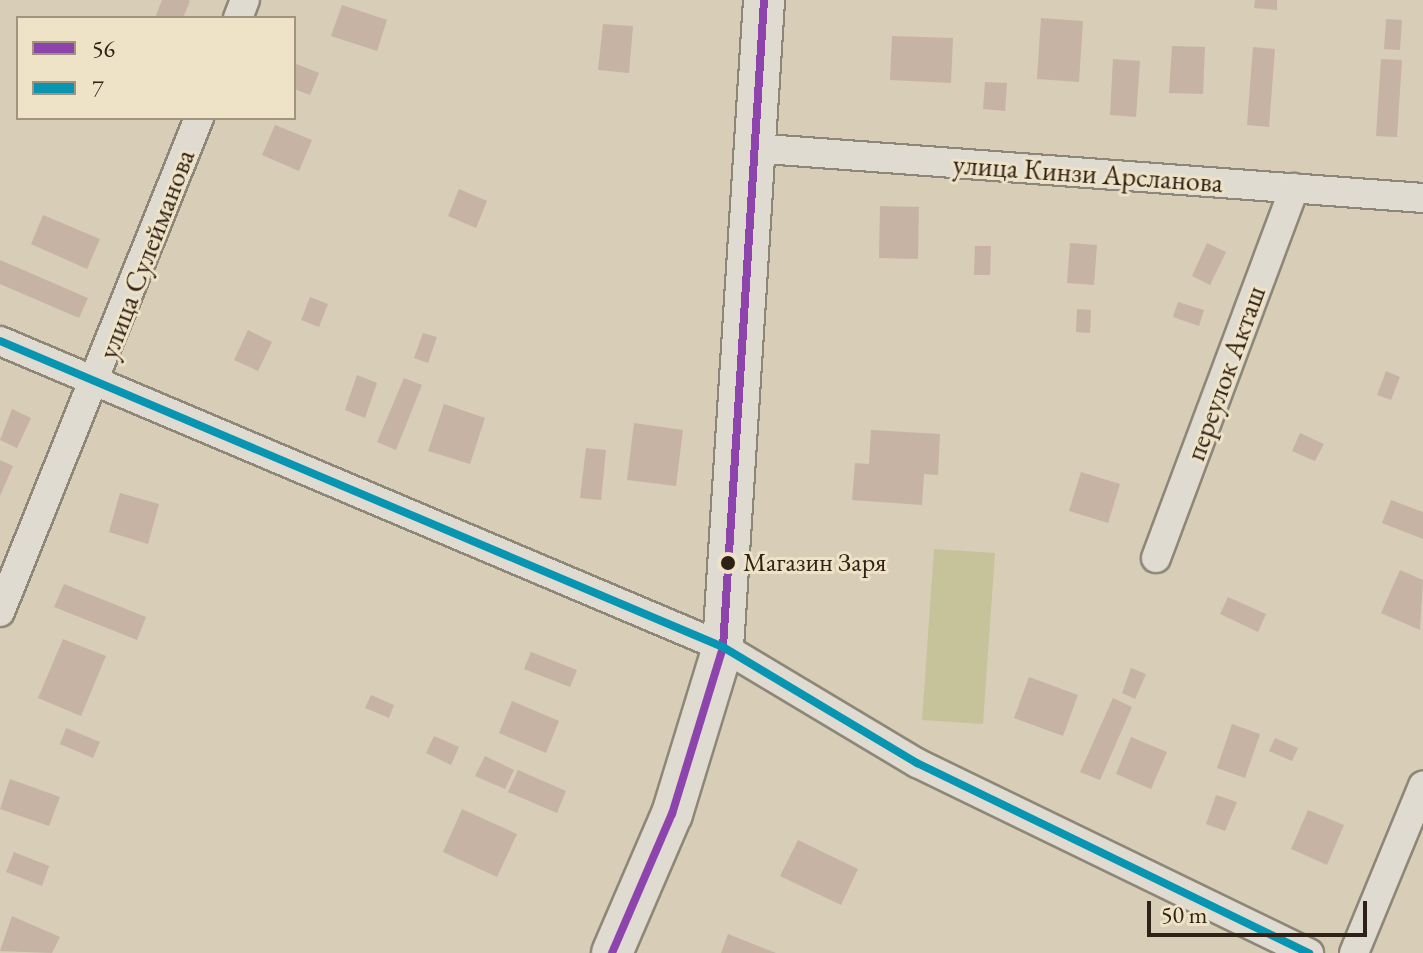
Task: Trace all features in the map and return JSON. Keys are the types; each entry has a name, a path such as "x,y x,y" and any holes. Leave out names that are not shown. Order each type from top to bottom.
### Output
{"main road":[{"path":"612,953 672,814 723,647 752,148 764,0"}],"street":[{"name":"улица Сулейманова","path":"0,612 97,380 198,120"},
{"name":"улица Кинзи Арсланова","path":"752,148 1423,198"},
{"name":"переулок Акташ","path":"1156,558 1294,188"},
{"path":"0,341 723,647 917,763 1309,953"},
{"path":"1354,953 1423,786"}],"shaded area":[{"path":"934,549 995,553 983,724 922,720"}],"building":[{"path":"162,0 190,1 184,16 156,16"},
{"path":"1255,0 1277,0 1277,10 1254,8"},
{"path":"342,5 387,20 377,51 331,36"},
{"path":"1041,18 1083,21 1079,82 1037,79"},
{"path":"1386,19 1402,20 1400,50 1384,49"},
{"path":"603,24 633,26 629,73 598,70"},
{"path":"892,36 953,38 951,83 890,80"},
{"path":"1172,46 1205,47 1203,94 1169,93"},
{"path":"1253,47 1275,49 1269,127 1247,125"},
{"path":"1113,59 1140,61 1136,117 1110,115"},
{"path":"1381,59 1402,60 1397,137 1376,136"},
{"path":"296,64 319,73 310,95 296,90"},
{"path":"985,82 1007,83 1005,111 983,109"},
{"path":"275,125 312,140 299,171 262,155"},
{"path":"459,189 487,201 476,228 448,216"},
{"path":"880,206 919,207 918,259 879,258"},
{"path":"43,215 100,239 87,269 31,244"},
{"path":"1070,243 1097,245 1094,285 1067,283"},
{"path":"1207,243 1226,252 1210,285 1192,276"},
{"path":"975,246 991,246 990,275 974,275"},
{"path":"0,260 88,298 79,318 0,284"},
{"path":"310,297 328,304 319,327 301,320"},
{"path":"1178,302 1204,310 1199,326 1173,317"},
{"path":"1077,309 1091,310 1090,333 1076,332"},
{"path":"248,330 272,342 258,371 234,360"},
{"path":"423,333 437,337 428,363 414,358"},
{"path":"1386,371 1400,377 1391,400 1377,395"},
{"path":"357,375 377,383 365,418 345,410"},
{"path":"404,378 422,385 396,450 377,442"},
{"path":"444,404 485,418 470,464 428,451"},
{"path":"12,409 31,418 17,448 0,440"},
{"path":"634,423 683,430 676,486 627,480"},
{"path":"871,430 940,434 938,475 924,474 922,505 852,500 855,463 869,464"},
{"path":"1300,433 1324,444 1315,461 1292,451"},
{"path":"586,448 606,450 601,500 580,498"},
{"path":"0,460 13,466 0,496"},
{"path":"1081,472 1120,484 1108,523 1069,511"},
{"path":"120,493 159,504 148,544 109,532"},
{"path":"1391,500 1423,512 1423,539 1382,523"},
{"path":"781,559 795,560 794,572 780,571"},
{"path":"1400,570 1423,580 1420,630 1381,613"},
{"path":"64,584 146,617 137,640 54,607"},
{"path":"1228,597 1266,614 1258,632 1220,614"},
{"path":"63,639 106,656 81,716 38,698"},
{"path":"531,652 577,670 570,687 524,669"},
{"path":"1131,668 1146,674 1135,699 1122,693"},
{"path":"1029,677 1078,695 1063,736 1014,718"},
{"path":"371,695 394,705 389,718 365,708"},
{"path":"1113,698 1132,707 1100,780 1080,772"},
{"path":"512,701 559,721 546,753 499,733"},
{"path":"1232,724 1260,734 1245,778 1217,768"},
{"path":"66,728 100,742 93,758 60,744"},
{"path":"434,736 459,747 451,765 426,753"},
{"path":"1131,737 1167,752 1151,789 1116,774"},
{"path":"1275,738 1298,748 1292,761 1269,751"},
{"path":"485,756 514,770 505,789 475,776"},
{"path":"518,770 566,791 557,813 508,792"},
{"path":"10,779 60,797 49,826 0,809"},
{"path":"1216,795 1237,802 1225,831 1206,824"},
{"path":"462,809 517,834 497,877 443,852"},
{"path":"1308,810 1344,825 1327,865 1291,849"},
{"path":"798,840 858,869 841,905 780,876"},
{"path":"14,852 49,866 42,886 6,872"},
{"path":"12,916 60,937 52,953 0,951"},
{"path":"728,934 776,953 721,953"}],"transit line":[{"name":"56","path":"612,953 672,814 723,647 764,0"},
{"name":"7","path":"0,341 723,647 917,763 1309,953"}],"place":[{"name":"Магазин Заря","path":"728,563"}]}
